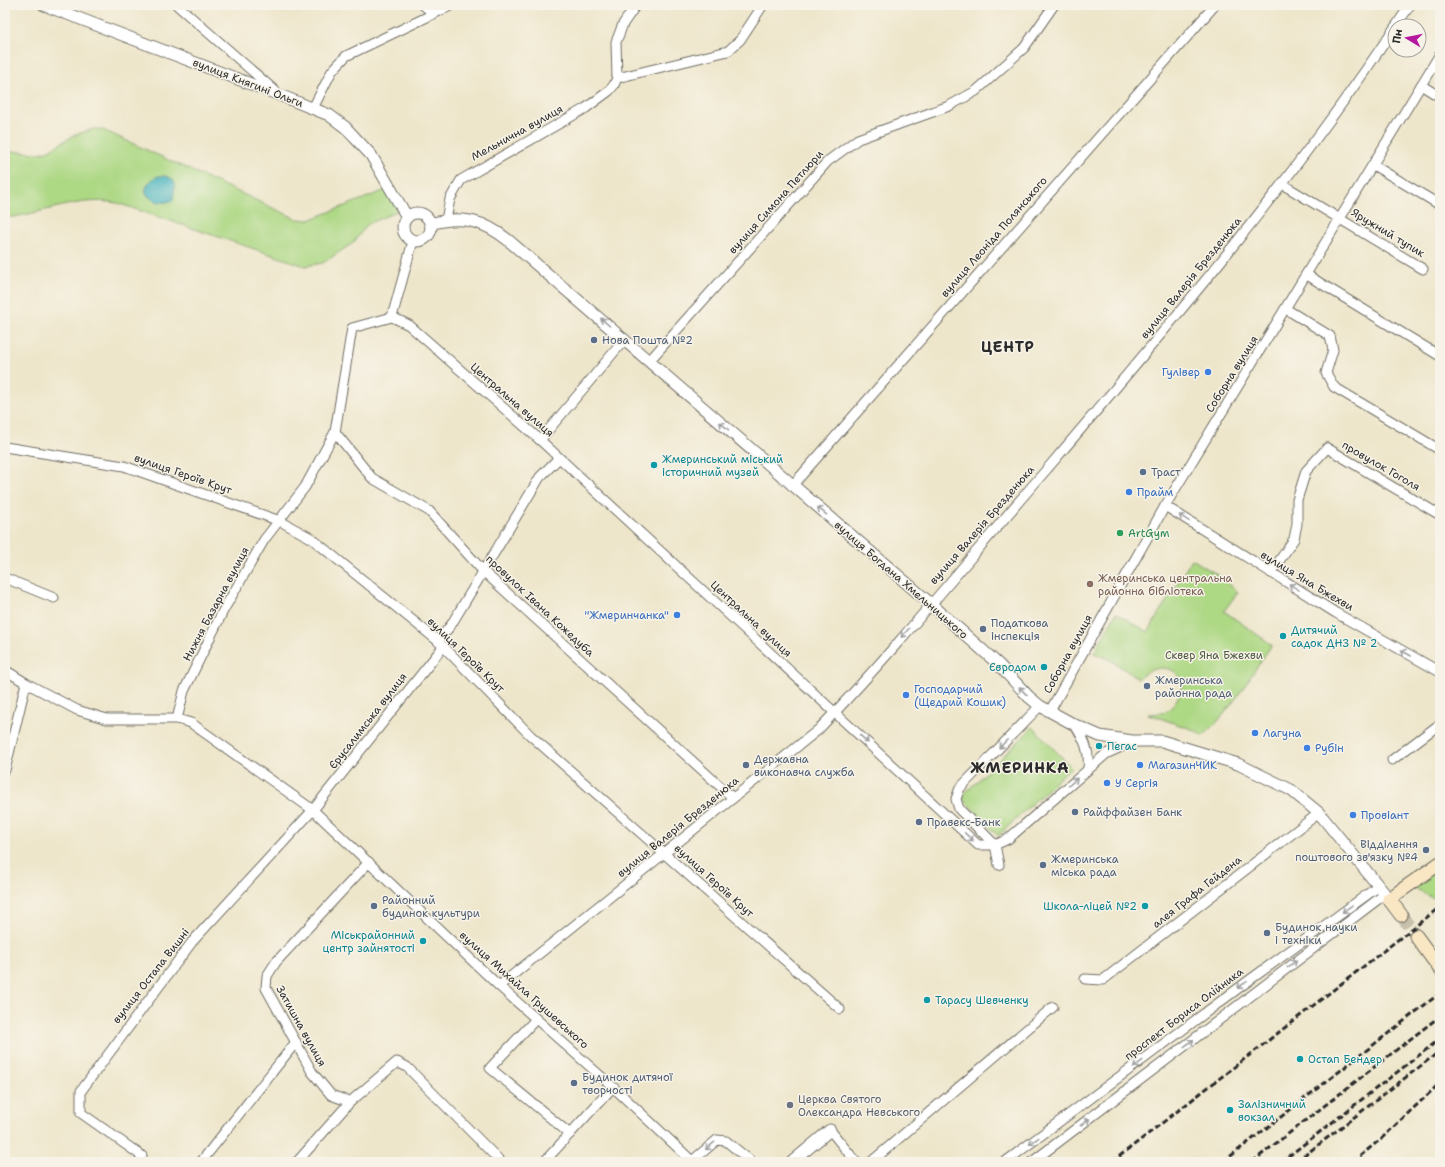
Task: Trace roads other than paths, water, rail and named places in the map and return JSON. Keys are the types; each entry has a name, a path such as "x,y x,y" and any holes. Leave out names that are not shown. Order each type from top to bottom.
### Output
{"main road":[{"path":"1401,915 1385,893 1440,863"},
{"path":"1416,936 1440,969"}],"street":[{"name":"вулиця Княгині Ольги","path":"44,5 277,94 312,108 338,121 363,145 379,167 407,217"},
{"path":"177,5 277,94"},
{"path":"423,5 433,13"},
{"path":"312,108 332,71 341,60 351,53 452,5"},
{"path":"636,5 624,24 616,42 617,78 728,51 740,40 763,5"},
{"name":"вулиця Симона Петлюри","path":"650,360 828,161 858,139 949,106 976,91 1024,48 1054,5"},
{"name":"вулиця Леоніда Полянського","path":"792,486 1215,5"},
{"name":"вулиця Валерія Брезденюка","path":"1401,18 1410,5"},
{"name":"вулиця Валерія Брезденюка","path":"499,986 818,730 835,712 931,604 1189,301 1282,184 1387,38"},
{"name":"Соборна вулиця","path":"1050,711 1165,506 1307,275 1440,54"},
{"name":"Мельнична вулиця","path":"446,220 450,199 462,180 594,103 609,91 617,78"},
{"path":"1421,85 1440,97"},
{"path":"1373,165 1440,205"},
{"name":"Яружний тупик","path":"1282,184 1341,218 1423,269"},
{"path":"414,214 421,214 427,218 430,224 430,232 426,238 420,241 411,240 404,234 403,227 407,217 414,214"},
{"name":"вулиця Богдана Хмельницького","path":"430,224 446,220 478,222 498,232 650,360 792,486 931,604 998,664 1029,698 1040,706 1075,725 1100,736 1132,741 1162,741 1238,764 1291,790 1319,813 1385,893"},
{"path":"392,317 411,240"},
{"path":"1307,275 1440,356"},
{"path":"1286,309 1330,336 1332,350 1326,373 1334,387 1440,450"},
{"name":"Нижня Базарна вулиця","path":"177,719 184,691 223,611 264,540 305,487 335,432 352,328 392,317"},
{"name":"Центральна вулиця","path":"392,317 409,325 540,440 978,845 996,845"},
{"path":"540,440 625,340"},
{"name":"провулок Івана Кожедуба","path":"335,432 372,478 429,512 484,572 733,798"},
{"name":"вулиця Героїв Крут","path":"5,447 124,466 280,521 311,538 440,644 530,735 840,1008"},
{"name":"провулок Гоголя","path":"1271,573 1294,539 1297,524 1297,500 1306,471 1327,448 1440,515"},
{"name":"Єрусалимська вулиця","path":"313,810 440,644 540,477 559,458"},
{"name":"вулиця Яна Бжехви","path":"1165,506 1336,613 1440,672"},
{"path":"5,578 54,598"},
{"name":"вулиця Михайла Грушевського","path":"5,670 26,684 77,710 107,719 177,719 191,723 313,810 499,986 614,1087 692,1161"},
{"path":"5,770 26,684"},
{"path":"999,865 996,845 958,809 956,799 960,788 1040,706"},
{"path":"1392,760 1440,724"},
{"path":"1075,725 1085,741 1090,757 1088,768"},
{"path":"996,845 1008,839 1088,768 1106,754 1132,741"},
{"name":"вулиця Остапа Вишні","path":"142,1156 81,1113 81,1091 192,942 313,810"},
{"name":"алея Графа Гейдена","path":"1085,979 1103,980 1319,813"},
{"name":"Затишна вулиця","path":"350,1102 331,1096 312,1072 266,988 267,976 276,962 368,862"},
{"path":"1032,1162 1385,893"},
{"name":"проспект Бориса Олійника","path":"1005,1162 1240,987 1385,893"},
{"path":"871,1162 1053,1007"},
{"path":"536,1019 490,1068 570,1134"},
{"path":"201,1162 296,1042"},
{"path":"297,1162 350,1102 397,1062 407,1067 501,1162"},
{"path":"544,1162 614,1087"},
{"path":"792,1162 830,1130 856,1162"},
{"path":"692,1161 717,1140 726,1141 752,1162"}],"water":[{"path":"158,176 168,177 175,183 173,200 169,202 158,202 145,192 150,182"}],"tunnel":[{"path":"1401,915 1416,936"}],"railway":[{"path":"1112,1162 1440,907"},
{"path":"1223,1162 1440,993"},
{"path":"1252,1162 1440,1016"},
{"path":"1281,1162 1440,1039"},
{"path":"1296,1162 1440,1051"},
{"path":"1353,1162 1382,1138 1440,1083"}],"place":[{"name":"Нова Пошта №2","path":"594,340"},
{"name":"Гулівер","path":"1208,372"},
{"name":"Жмеринський міський історичний музей","path":"654,465"},
{"name":"Траст","path":"1143,472"},
{"name":"Прайм","path":"1129,492"},
{"name":"ArtGym","path":"1120,533"},
{"name":"Жмеринська центральна районна бібліотека","path":"1090,584"},
{"name":"\"Жмеринчанка\"","path":"677,615"},
{"name":"Податкова інспекція","path":"983,629"},
{"name":"Дитячий садок ДНЗ № 2","path":"1283,636"},
{"name":"Євродом","path":"1044,667"},
{"name":"Жмеринська районна рада","path":"1147,686"},
{"name":"Господарчий (Щедрий Кошик)","path":"906,695"},
{"name":"Лагуна","path":"1255,733"},
{"name":"Пегас","path":"1099,746"},
{"name":"Рубін","path":"1307,748"},
{"name":"Державна виконавча служба","path":"746,765"},
{"name":"МагазинЧИК","path":"1140,765"},
{"name":"У Сергія","path":"1107,783"},
{"name":"Райффайзен Банк","path":"1075,812"},
{"name":"Провіант","path":"1353,815"},
{"name":"Правекс-Банк","path":"919,822"},
{"name":"Відділення поштового зв'язку №4","path":"1426,850"},
{"name":"Жмеринська міська рада","path":"1043,865"},
{"name":"Районний будинок культури","path":"374,906"},
{"name":"Школа-ліцей №2","path":"1145,906"},
{"name":"Будинок науки і техніки","path":"1267,933"},
{"name":"Міськрайонний центр зайнятості","path":"423,941"},
{"name":"Тарасу Шевченку","path":"927,1000"},
{"name":"Остап Бендер","path":"1300,1059"},
{"name":"Будинок дитячої творчості","path":"574,1083"},
{"name":"Церква Святого Олександра Невського","path":"790,1105"},
{"name":"Залізничний вокзал","path":"1230,1110"}],"district":[{"name":"ЦЕНТР","path":"1008,347"},
{"name":"ЖМЕРИНКА","path":"1020,768"}],"park label":[{"name":"Сквер Яна Бжехви","path":"1214,655"}]}
